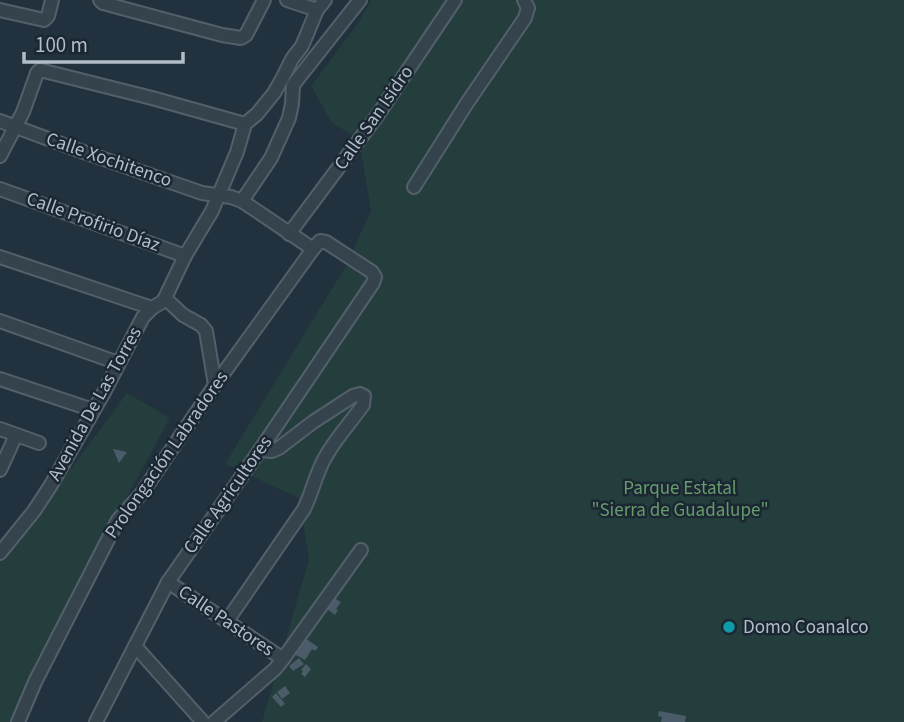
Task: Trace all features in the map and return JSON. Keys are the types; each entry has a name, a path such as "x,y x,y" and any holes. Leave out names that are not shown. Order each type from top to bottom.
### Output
{"street":[{"path":"0,10 46,20 52,0"},
{"path":"100,0 103,3 241,38 246,35 264,0"},
{"path":"286,0 321,5"},
{"path":"242,201 271,158 289,118 292,104 288,82 360,0"},
{"name":"Calle San Isidro","path":"289,234 377,116 455,0"},
{"path":"414,187 525,18 526,4"},
{"name":"Avenida De Las Torres","path":"0,551 34,511 51,485 143,317 165,298 185,256 220,195 245,124 288,82 292,59 302,46 321,5"},
{"path":"0,156 16,127 37,73 42,70 245,124"},
{"name":"Calle Xochitenco","path":"0,121 202,192 242,201 289,234 318,245 326,242 372,272 375,278"},
{"name":"Calle Profirio Díaz","path":"0,188 185,256"},
{"name":"Prolongación Labradores","path":"18,722 35,682 118,520 142,493 215,385 318,245"},
{"path":"0,257 152,308"},
{"name":"Calle Agricultores","path":"102,719 168,582 375,278"},
{"path":"165,298 206,331 215,385"},
{"path":"0,321 118,363"},
{"path":"0,379 93,410"},
{"path":"227,621 304,509 327,454 363,405 365,396 354,396 279,448 272,451 260,450"},
{"path":"0,429 39,443"},
{"path":"0,470 16,435"},
{"path":"214,722 284,659 362,550"},
{"name":"Calle Pastores","path":"168,582 284,659"},
{"path":"135,646 203,722"}],"green space":[{"name":"Parque Estatal \"Sierra de Guadalupe\"","path":"371,0 904,0 904,722 262,722 309,559 299,498 225,464 344,269 371,211 359,139 332,123 311,86 358,23"},
{"path":"127,393 170,418 66,608 12,722 0,722 0,560"}],"building":[{"path":"113,449 127,452 119,463"},
{"path":"334,598 341,602 335,615 327,609"},
{"path":"305,638 318,647 315,651 312,649 305,660 294,654"},
{"path":"299,658 304,664 293,671 289,666"},
{"path":"306,664 311,669 305,677 301,670"},
{"path":"285,686 290,693 282,699 277,692"},
{"path":"276,693 285,704 281,707 272,697"},
{"path":"659,711 686,716 685,722 661,722"}],"place":[{"name":"Domo Coanalco","path":"729,627"}]}
